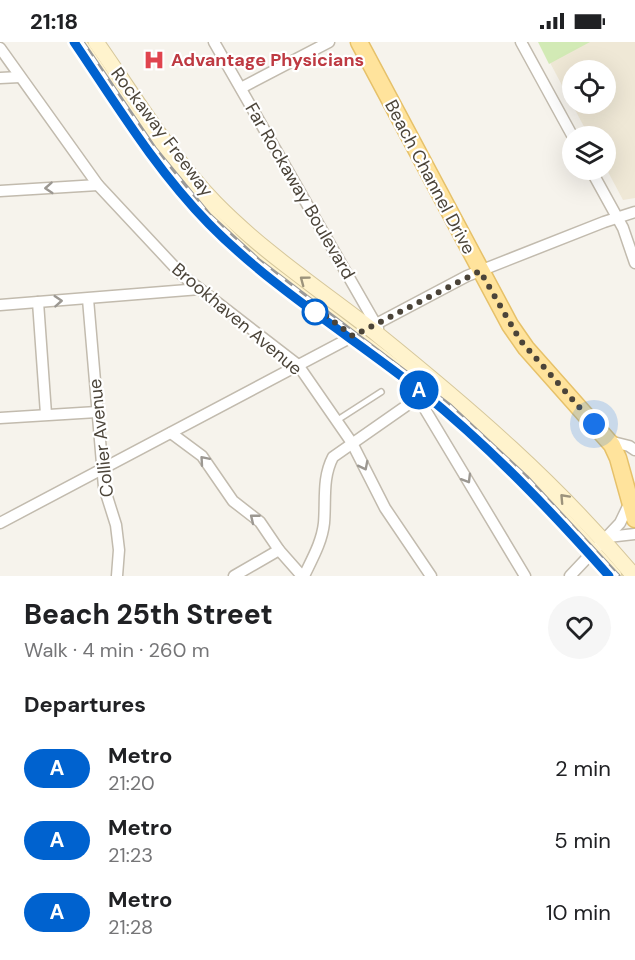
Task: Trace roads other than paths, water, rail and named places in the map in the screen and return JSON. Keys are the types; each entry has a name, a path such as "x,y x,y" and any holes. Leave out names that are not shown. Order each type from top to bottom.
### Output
{"main road":[{"name":"Beach Channel Drive","path":"359,42 480,271 520,340 609,441 618,458 632,497 635,519"}],"street":[{"name":"Rockaway Freeway","path":"78,42 151,149 200,209 245,253 405,376 422,394 472,430 524,478 601,543 634,576"},
{"name":"Rockaway Freeway","path":"96,42 175,156 216,203 269,253 372,325 385,341 517,452 558,491 601,543 614,576"},
{"name":"Far Rockaway Boulevard","path":"214,42 372,325"},
{"path":"241,88 329,42"},
{"path":"521,42 567,126"},
{"name":"Brookhaven Avenue","path":"0,48 98,185 183,276 298,365 352,443 385,508 431,576"},
{"path":"0,78 20,77"},
{"path":"596,180 626,235 635,263"},
{"path":"0,191 98,185"},
{"path":"0,523 372,325 480,271 635,212"},
{"path":"0,305 200,289"},
{"name":"Collier Avenue","path":"88,299 104,487 116,525 119,550 117,576"},
{"path":"38,302 46,414"},
{"path":"171,433 202,456 233,501 260,522 279,550 303,576 319,545 324,524 327,468 333,457 422,394 525,576"},
{"path":"0,418 97,412"},
{"path":"609,441 629,446 635,450"},
{"path":"570,576 620,523 632,497"},
{"path":"601,543 635,534"},
{"path":"234,576 279,550"}],"lane":[{"path":"336,421 381,392"}],"railway":[{"path":"82,42 154,148 209,215 259,261 450,406 526,477 618,576"}],"metro line":[{"name":"A","path":"74,42 172,183 209,224 267,276 431,399 507,468 609,576"}],"place":[{"name":"Advantage Physicians","path":"154,60"}]}
